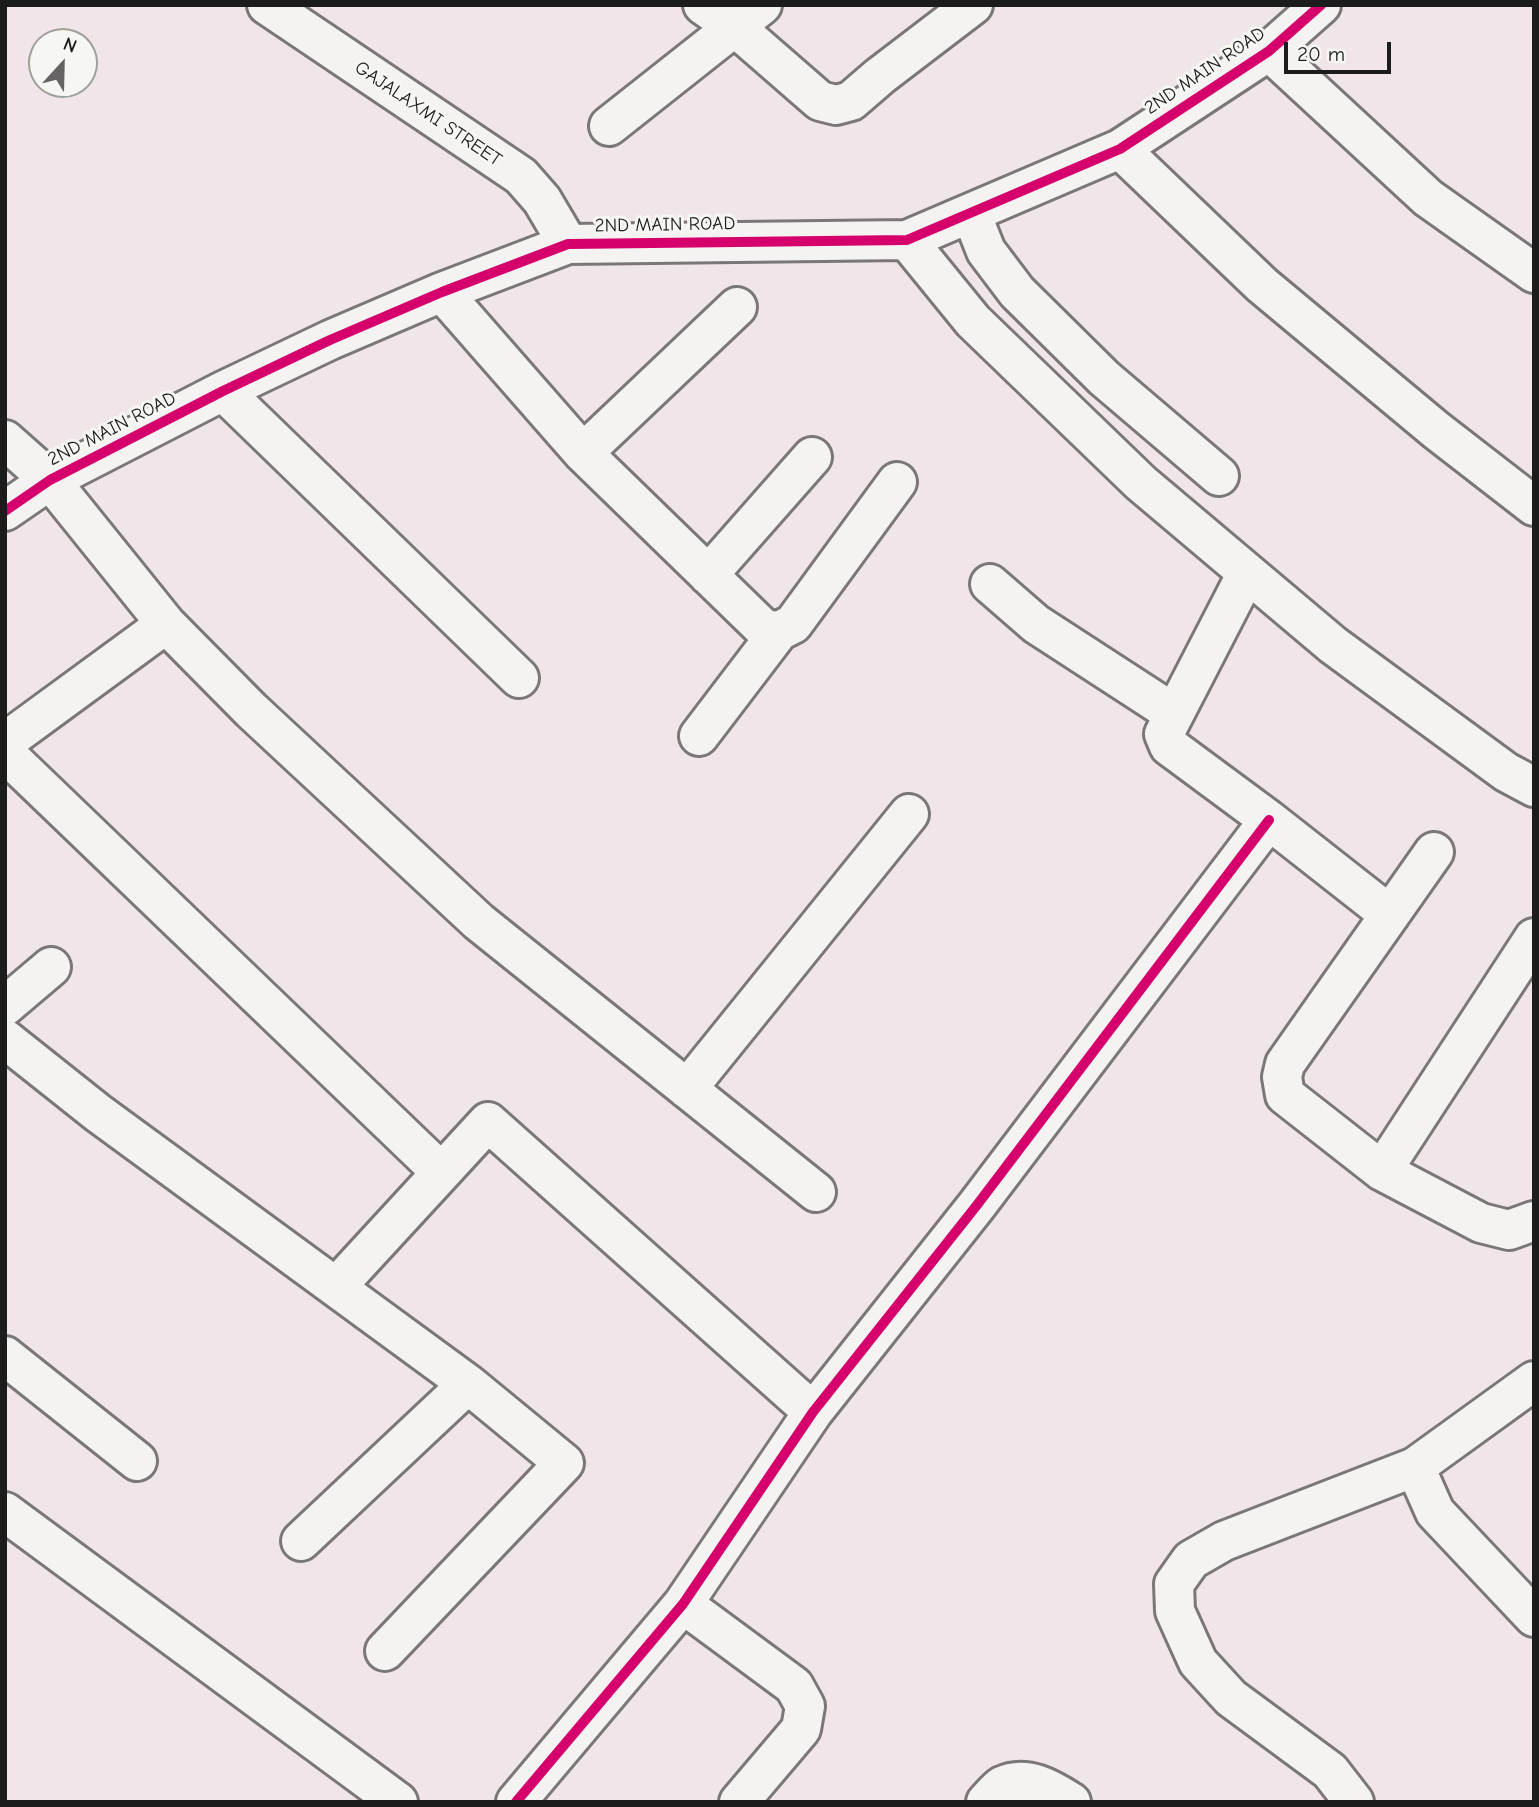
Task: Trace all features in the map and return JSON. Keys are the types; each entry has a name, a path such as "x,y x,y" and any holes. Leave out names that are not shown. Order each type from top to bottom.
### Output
{"street":[{"name":"GAJALAXMI STREET","path":"267,5 521,176 542,200 568,244"},
{"path":"703,5 748,16 820,101 836,105 851,101 973,5"},
{"name":"2ND MAIN ROAD","path":"5,511 50,480 223,391 330,340 442,292 568,244 906,240 1120,149 1269,51 1321,5"},
{"path":"609,127 748,16"},
{"path":"1269,51 1428,198 1534,273"},
{"path":"1120,149 1262,285 1436,430 1534,506"},
{"path":"971,213 986,251 1017,292 1104,378 1219,476"},
{"path":"906,240 983,331 1141,483 1333,645 1506,772 1534,788"},
{"path":"442,292 583,453 764,629 779,631"},
{"path":"583,453 737,307"},
{"path":"223,391 519,678"},
{"path":"5,440 50,480 166,624 251,710 480,922 816,1192"},
{"path":"708,575 812,457"},
{"path":"699,736 779,631 793,624 897,482"},
{"path":"1247,573 1173,713 1164,734 1169,746 1390,915"},
{"path":"990,584 1036,624 1173,713"},
{"path":"5,742 166,624"},
{"path":"5,753 441,1172"},
{"path":"687,1089 909,814"},
{"path":"516,1802 683,1604 813,1412 977,1205 1269,820"},
{"path":"1434,852 1285,1064 1282,1077 1285,1095 1382,1171 1481,1223 1509,1230 1534,1221"},
{"path":"1382,1171 1534,938"},
{"path":"5,1006 51,967"},
{"path":"5,1039 98,1113 468,1384 564,1463 385,1651"},
{"path":"337,1286 488,1122 813,1412"},
{"path":"5,1356 137,1461"},
{"path":"1354,1802 1330,1771 1231,1698 1198,1662 1175,1611 1174,1584 1191,1559 1224,1541 1415,1467 1534,1381"},
{"path":"301,1541 468,1384"},
{"path":"1415,1467 1434,1512 1534,1616"},
{"path":"5,1512 398,1802"},
{"path":"683,1604 794,1686 805,1706 801,1729 739,1802"},
{"path":"986,1802 1002,1786 1023,1782 1046,1786 1071,1802"}],"cycle path":[{"path":"5,511 50,480 223,391 330,340 442,292 568,244 907,240 1120,149 1269,51 1321,5"},
{"path":"516,1802 683,1604 813,1412 977,1205 1269,820"}]}
